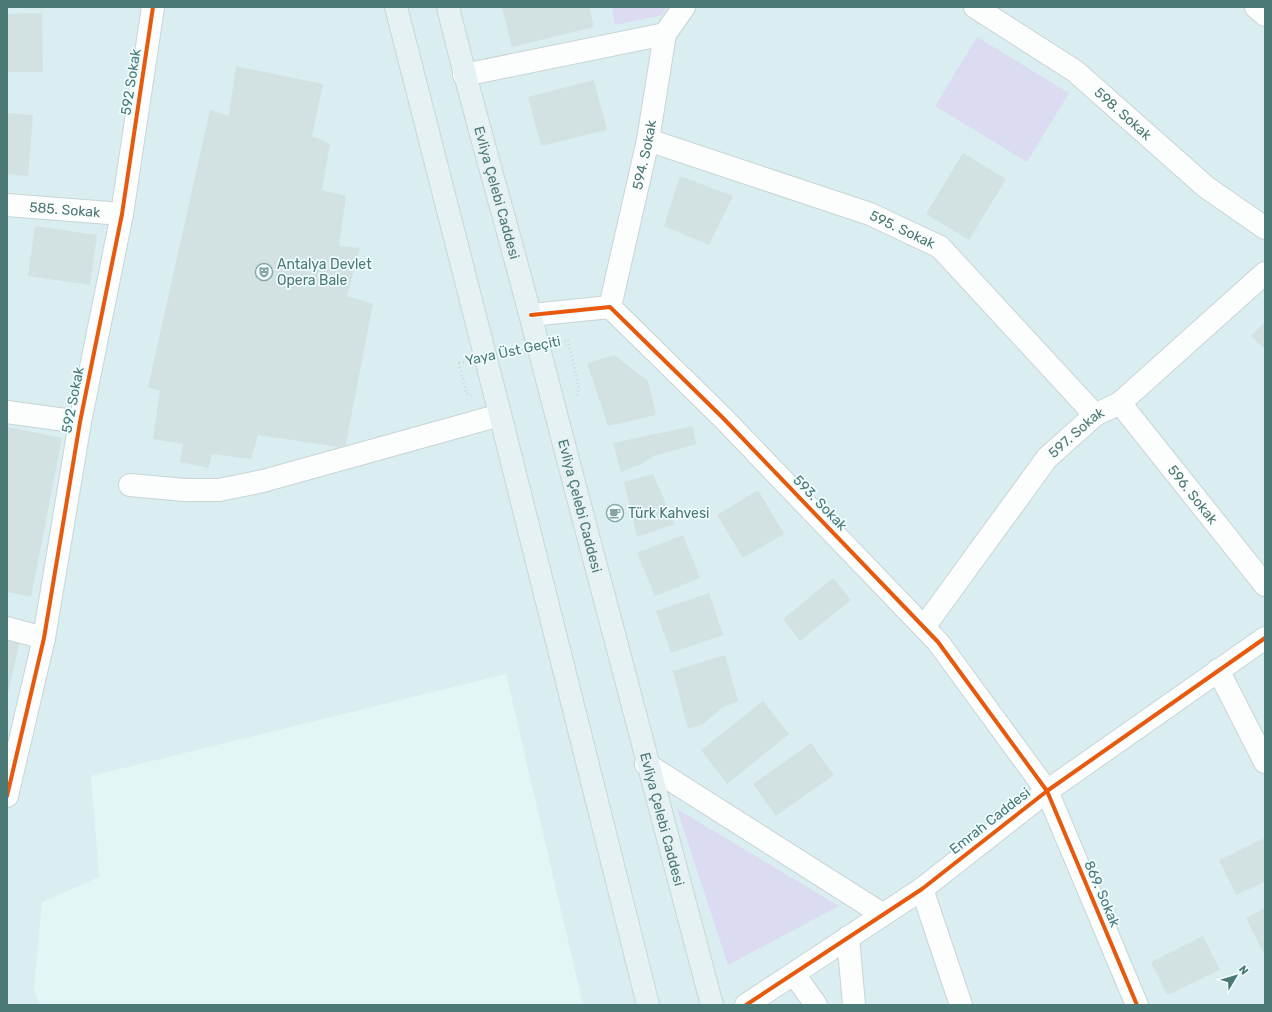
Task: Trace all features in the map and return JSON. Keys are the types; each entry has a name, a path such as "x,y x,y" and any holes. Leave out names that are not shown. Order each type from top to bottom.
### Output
{"main road":[{"path":"396,7 648,1005"},
{"name":"Evliya Çelebi Caddesi","path":"448,7 464,75 531,315 646,764 712,1005"}],"street":[{"name":"592 Sokak","path":"7,796 44,638 80,422 122,214 153,7"},
{"name":"594. Sokak","path":"610,307 648,140 665,34 684,7"},
{"name":"598. Sokak","path":"975,7 1075,71 1206,187 1265,228"},
{"path":"1256,7 1265,15"},
{"path":"464,75 665,34"},
{"name":"595. Sokak","path":"648,140 870,214 940,247 1095,415"},
{"name":"585. Sokak","path":"7,205 122,214"},
{"name":"597. Sokak","path":"924,627 1047,458 1095,415 1120,403 1265,273"},
{"path":"531,315 610,307"},
{"name":"593. Sokak","path":"610,307 723,418 938,642 1047,791"},
{"name":"596. Sokak","path":"1120,403 1265,585"},
{"path":"7,412 80,422"},
{"path":"130,485 185,490 219,490 263,481 500,415"},
{"path":"7,628 44,638"},
{"name":"Emrah Caddesi","path":"746,1005 922,889 1047,791 1265,638"},
{"path":"1218,670 1265,762"},
{"path":"646,764 882,914"},
{"name":"869. Sokak","path":"1047,791 1137,1005"},
{"path":"922,889 961,1005"},
{"path":"848,937 854,1005"},
{"path":"794,974 816,1005"}],"shaded area":[{"path":"7,7 1265,7 1265,1005 7,1005"},
{"path":"612,7 667,7 662,15 615,25"},
{"path":"977,37 1069,93 1027,162 935,106"},
{"path":"506,674 583,1005 40,1005 34,989 42,902 99,877 91,776"},
{"path":"677,809 839,906 728,965"}],"building":[{"path":"502,7 589,7 594,27 512,47"},
{"path":"42,13 43,72 7,72 7,14"},
{"name":"Antalya Devlet Opera Bale","path":"236,66 323,84 312,136 330,144 322,190 346,196 339,246 360,248 347,296 373,304 345,448 258,435 251,459 212,454 209,468 180,462 183,444 153,439 160,391 148,387 210,110 229,116"},
{"path":"594,80 607,130 541,146 528,97"},
{"path":"7,113 33,115 28,176 7,174"},
{"path":"963,153 1006,179 969,240 926,214"},
{"path":"680,176 733,196 709,245 664,226"},
{"path":"35,226 97,235 90,285 28,276"},
{"path":"1265,322 1265,349 1251,336"},
{"path":"614,355 648,381 656,415 608,426 587,363"},
{"path":"693,426 696,444 654,456 643,463 621,472 613,443"},
{"path":"7,427 62,438 31,597 7,592"},
{"path":"653,474 675,524 637,537 624,482"},
{"path":"758,490 784,534 743,558 717,515"},
{"path":"683,535 700,578 655,596 637,553"},
{"path":"833,578 851,600 800,641 783,619"},
{"path":"709,593 723,635 671,653 656,611"},
{"path":"7,638 20,640 8,693 7,693"},
{"path":"725,655 738,701 722,708 703,724 688,729 673,671"},
{"path":"763,701 789,734 727,784 701,750"},
{"path":"811,743 834,775 776,816 753,784"},
{"path":"1265,838 1265,882 1236,895 1219,860"},
{"path":"1265,908 1265,951 1263,952 1246,918"},
{"path":"1203,936 1220,970 1167,995 1151,962"}],"cycle path":[{"path":"7,796 44,638 80,422 122,214 153,7"},
{"path":"531,315 610,307 723,418 938,642 1047,791 1137,1005"},
{"path":"746,1005 922,889 1047,791 1265,638"}],"place":[{"name":"Antalya Devlet Opera Bale","path":"264,272"},
{"name":"Türk Kahvesi","path":"615,513"}]}
